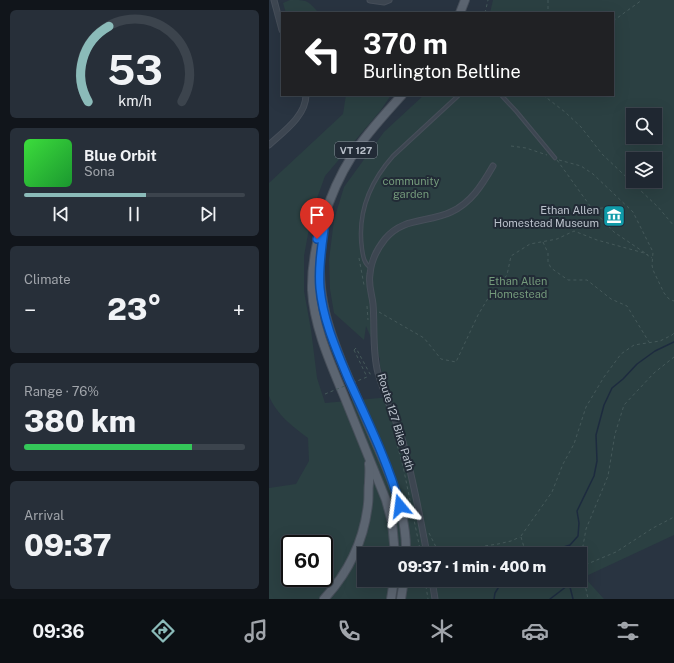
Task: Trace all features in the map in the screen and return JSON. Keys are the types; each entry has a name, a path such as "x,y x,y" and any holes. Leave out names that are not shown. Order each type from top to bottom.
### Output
{"main road":[{"path":"460,12 465,0"},
{"name":"VT 127","path":"394,547 392,522 386,500 325,350 316,318 312,290 317,239 340,178 353,155 401,96"},
{"name":"VT 127","path":"326,215 320,269 320,288 326,319 335,346 394,486 404,526 406,547"},
{"path":"324,599 343,575 360,540 367,516 370,472 369,457"},
{"path":"391,599 393,587"},
{"path":"401,599 403,587"}],"street":[{"path":"274,0 281,26"},
{"path":"370,0 384,2 389,0"},
{"path":"269,145 293,122 303,108 306,96"},
{"path":"426,547 402,441 378,373 374,349 373,309 369,282 371,268 379,247 394,230 412,221 450,212 462,206 472,198 482,185 493,166"},
{"path":"433,587 435,599"}],"lane":[{"path":"371,268 367,266 363,258 360,235 364,205 373,183 393,156 458,96"},
{"path":"502,96 555,158"}],"path":[{"path":"485,12 488,0"},
{"path":"548,0 549,12"},
{"path":"614,20 642,0"},
{"path":"544,96 581,127 603,154 659,208 674,226"},
{"path":"511,146 526,148 581,166 598,178 633,212 653,252 653,270 664,293 669,299 674,301"},
{"path":"555,158 593,210 615,232 652,258"},
{"path":"593,210 619,206 621,208 618,214"},
{"path":"373,309 424,338 441,359 456,362 478,315 490,295 507,275 511,256 530,244 557,239 574,231 597,240 643,253 652,258"},
{"path":"543,242 548,253 549,266 551,268 568,280 587,280 611,299 627,306 649,342"},
{"path":"358,253 364,286"},
{"path":"422,529 428,532 440,550 464,549 498,544 511,541 521,536 552,492 563,464 575,444 586,408 604,377 621,354 634,345 660,341 674,333"},
{"path":"325,394 367,377 354,350 356,348 370,374 373,374"},
{"path":"582,547 586,529 608,476 615,434 624,405 655,373 674,357"},
{"name":"Route 127 Bike Path","path":"394,434 403,466 420,547"},
{"path":"587,564 616,552 653,528 674,517"},
{"path":"521,536 525,547"},
{"path":"426,587 428,599"},
{"path":"584,587 586,589 588,599"}],"green space":[{"path":"290,0 300,0 312,5 318,12 286,12 283,3"},
{"name":"Ethan Allen Homestead","path":"493,0 674,0 674,535 587,576 587,547 357,547 357,587 587,587 587,580 604,599 269,599 269,488 296,484 309,461 308,438 280,414 269,396 269,183 343,114 346,96 390,96 381,110 325,176 312,212 304,256 304,291 317,378 325,403 391,397 380,366 380,359 366,326 364,340 334,313 330,289 329,260 334,220 344,187 384,132 423,96 614,96 614,12 490,12"}],"waterway":[{"path":"564,547 570,545 578,536 579,523 577,511 594,476 597,461 596,435 604,405 612,388 637,364 655,351 674,342"},
{"path":"550,599 567,586 570,587 573,599"},
{"path":"494,599 495,593 499,587"}],"place":[{"name":"Ethan Allen Homestead Museum","path":"614,216"}],"route":[{"path":"317,239 326,215 321,249 320,288 326,319 335,346 388,470 400,506"}],"park label":[{"name":"community garden","path":"411,187"}]}
